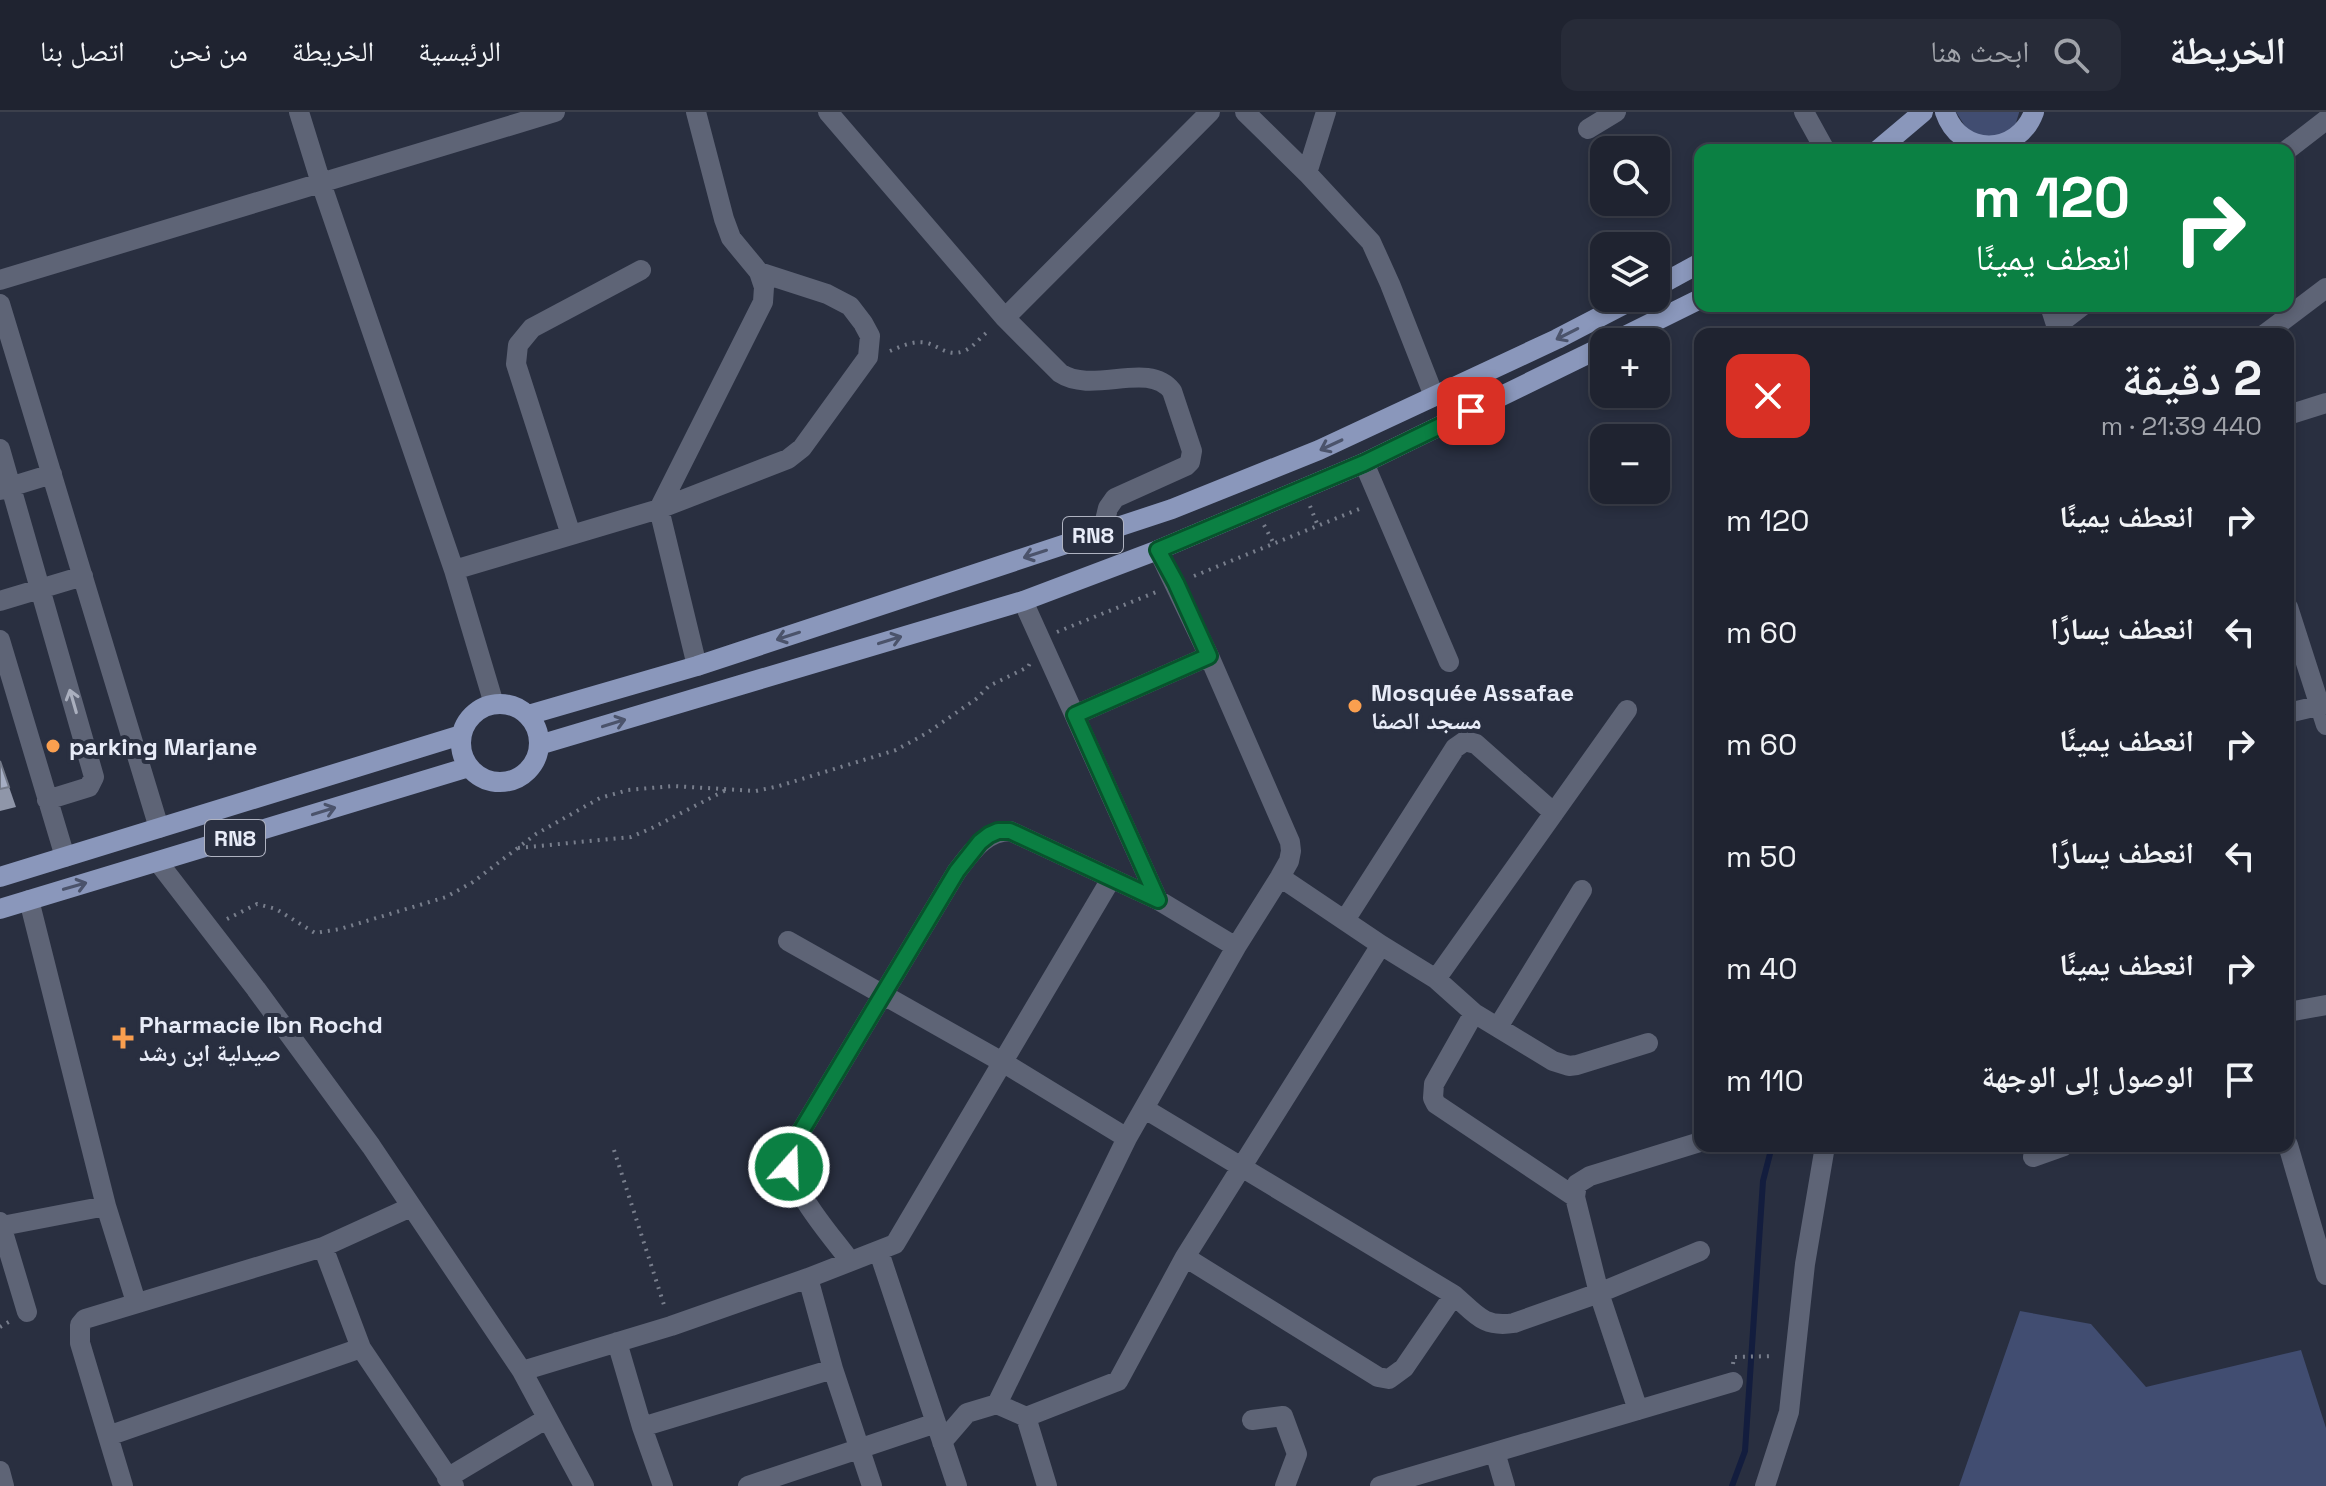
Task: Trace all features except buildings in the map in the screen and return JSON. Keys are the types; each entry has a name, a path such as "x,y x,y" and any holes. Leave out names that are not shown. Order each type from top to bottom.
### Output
{"main road":[{"path":"1885,144 1923,112"},
{"path":"1945,112 1957,133 1972,144"},
{"path":"2008,144 2027,127 2034,112"},
{"path":"1670,279 1694,266"},
{"path":"1641,328 1694,302"},
{"name":"RN8","path":"528,715 697,666 1172,509 1319,450 1609,312"},
{"name":"RN8","path":"539,745 1023,601 1158,550 1364,463 1590,353"},
{"path":"461,735 462,752 469,767 485,780 506,782 517,779 533,765 539,745 537,729 528,715 512,706 494,704"},
{"name":"RN8","path":"0,877 461,735 464,726 477,712 494,704"},
{"name":"RN8","path":"0,909 469,767"}],"street":[{"path":"299,112 454,570 494,704"},
{"path":"0,280 321,183 528,116 555,112"},
{"path":"696,112 731,238 759,272 764,287 763,302 659,509 697,666"},
{"path":"828,112 1005,318 1068,378 1090,382 1156,379 1166,384 1177,401 1192,451 1190,462 1115,498 1108,508 1102,533"},
{"path":"1005,318 1210,112"},
{"path":"1245,112 1371,242 1434,396"},
{"path":"1307,173 1326,112"},
{"path":"1588,129 1616,112"},
{"path":"1804,112 1822,144"},
{"path":"2294,145 2326,120"},
{"path":"571,535 516,364 518,345 532,328 641,270"},
{"path":"454,570 659,509 788,459 802,448 868,357 870,336 850,306 827,294 759,272"},
{"path":"2273,328 2326,288"},
{"path":"0,304 159,828"},
{"path":"2294,413 2326,403"},
{"path":"0,449 5,488 40,589 94,777 89,787 47,800"},
{"path":"1364,463 1449,662"},
{"path":"5,488 52,474"},
{"path":"997,1404 1127,1138 1236,947 1280,877 1291,851 1290,842 1209,656 1158,550"},
{"path":"0,601 83,576"},
{"path":"1023,601 1158,900"},
{"path":"2294,624 2324,711 2294,713"},
{"path":"0,640 65,857"},
{"path":"1075,715 1209,656"},
{"path":"1436,979 1627,710"},
{"path":"1345,920 1455,748 1465,741 1476,744 1554,813"},
{"path":"850,1261 798,1189 789,1167 788,1153 957,871 980,842 998,831 1010,831 1158,900 1236,947"},
{"path":"158,862 371,1146 522,1371 584,1486"},
{"path":"1280,877 1436,979 1474,1013 1553,1061 1569,1066 1648,1043"},
{"path":"522,1371 671,1326 895,1244 1111,879"},
{"path":"1498,1027 1582,890"},
{"path":"29,900 106,1206 136,1302"},
{"path":"788,941 1004,1063 1127,1138"},
{"path":"748,1486 860,1448 939,1432 967,1413 997,1404 1026,1417 1118,1381 1185,1257 1381,945"},
{"path":"2294,1011 2326,1005"},
{"path":"1474,1013 1434,1084 1436,1104 1575,1197"},
{"path":"1145,1109 1454,1295 1485,1322 1501,1325 1514,1323 1599,1293 1700,1251"},
{"path":"1638,1410 1599,1293 1575,1197 1577,1184 1590,1176 1694,1144"},
{"path":"1765,1486 1789,1412 1805,1264 1824,1152"},
{"path":"2033,1157 2047,1152"},
{"path":"2290,1152 2326,1275"},
{"path":"27,1312 1,1224 106,1206"},
{"path":"123,1486 80,1343 80,1325 85,1319 323,1247 411,1207"},
{"path":"323,1247 361,1348 450,1482 546,1419"},
{"path":"879,1252 957,1486"},
{"path":"1185,1257 1378,1377 1389,1379 1404,1368 1454,1295"},
{"path":"808,1278 833,1369 872,1486"},
{"path":"617,1342 663,1486"},
{"path":"108,1436 361,1348"},
{"path":"642,1427 833,1369"},
{"path":"1380,1486 1733,1382"},
{"path":"1252,1420 1283,1416 1297,1454 1285,1486"},
{"path":"1026,1417 1047,1486"},
{"path":"1495,1452 1505,1486"},
{"path":"0,1471 4,1486"}],"path":[{"path":"868,357 909,343 927,343 951,354 961,352 973,346 1005,318"},
{"path":"209,930 257,904 276,909 315,933 340,929 446,897 473,882 536,834 600,798 628,790 673,786 756,791 896,750 927,733 976,699 989,686 1028,667 1040,639 1381,500"},
{"path":"516,848 631,837 729,789"},
{"path":"614,1150 671,1326"},
{"path":"1733,1382 1734,1357 1794,1355"}],"shaded area":[{"path":"1956,112 2019,113 2015,126 2005,136 1972,137"},
{"path":"2020,1311 2091,1324 2146,1387 2301,1350 2326,1428 2326,1486 1959,1486"}],"waterway":[{"path":"1732,1486 1745,1451 1763,1181 1770,1152"}],"place":[{"name":"Mosquée Assafae مسجد الصفا","path":"1355,706"},
{"name":"parking Marjane","path":"53,746"},
{"name":"Pharmacie Ibn Rochd صيدلية ابن رشد","path":"123,1038"}],"route":[{"path":"789,1167 788,1153 957,871 989,835 1010,831 1158,900 1075,715 1209,656 1158,550 1364,463 1471,411"}]}
